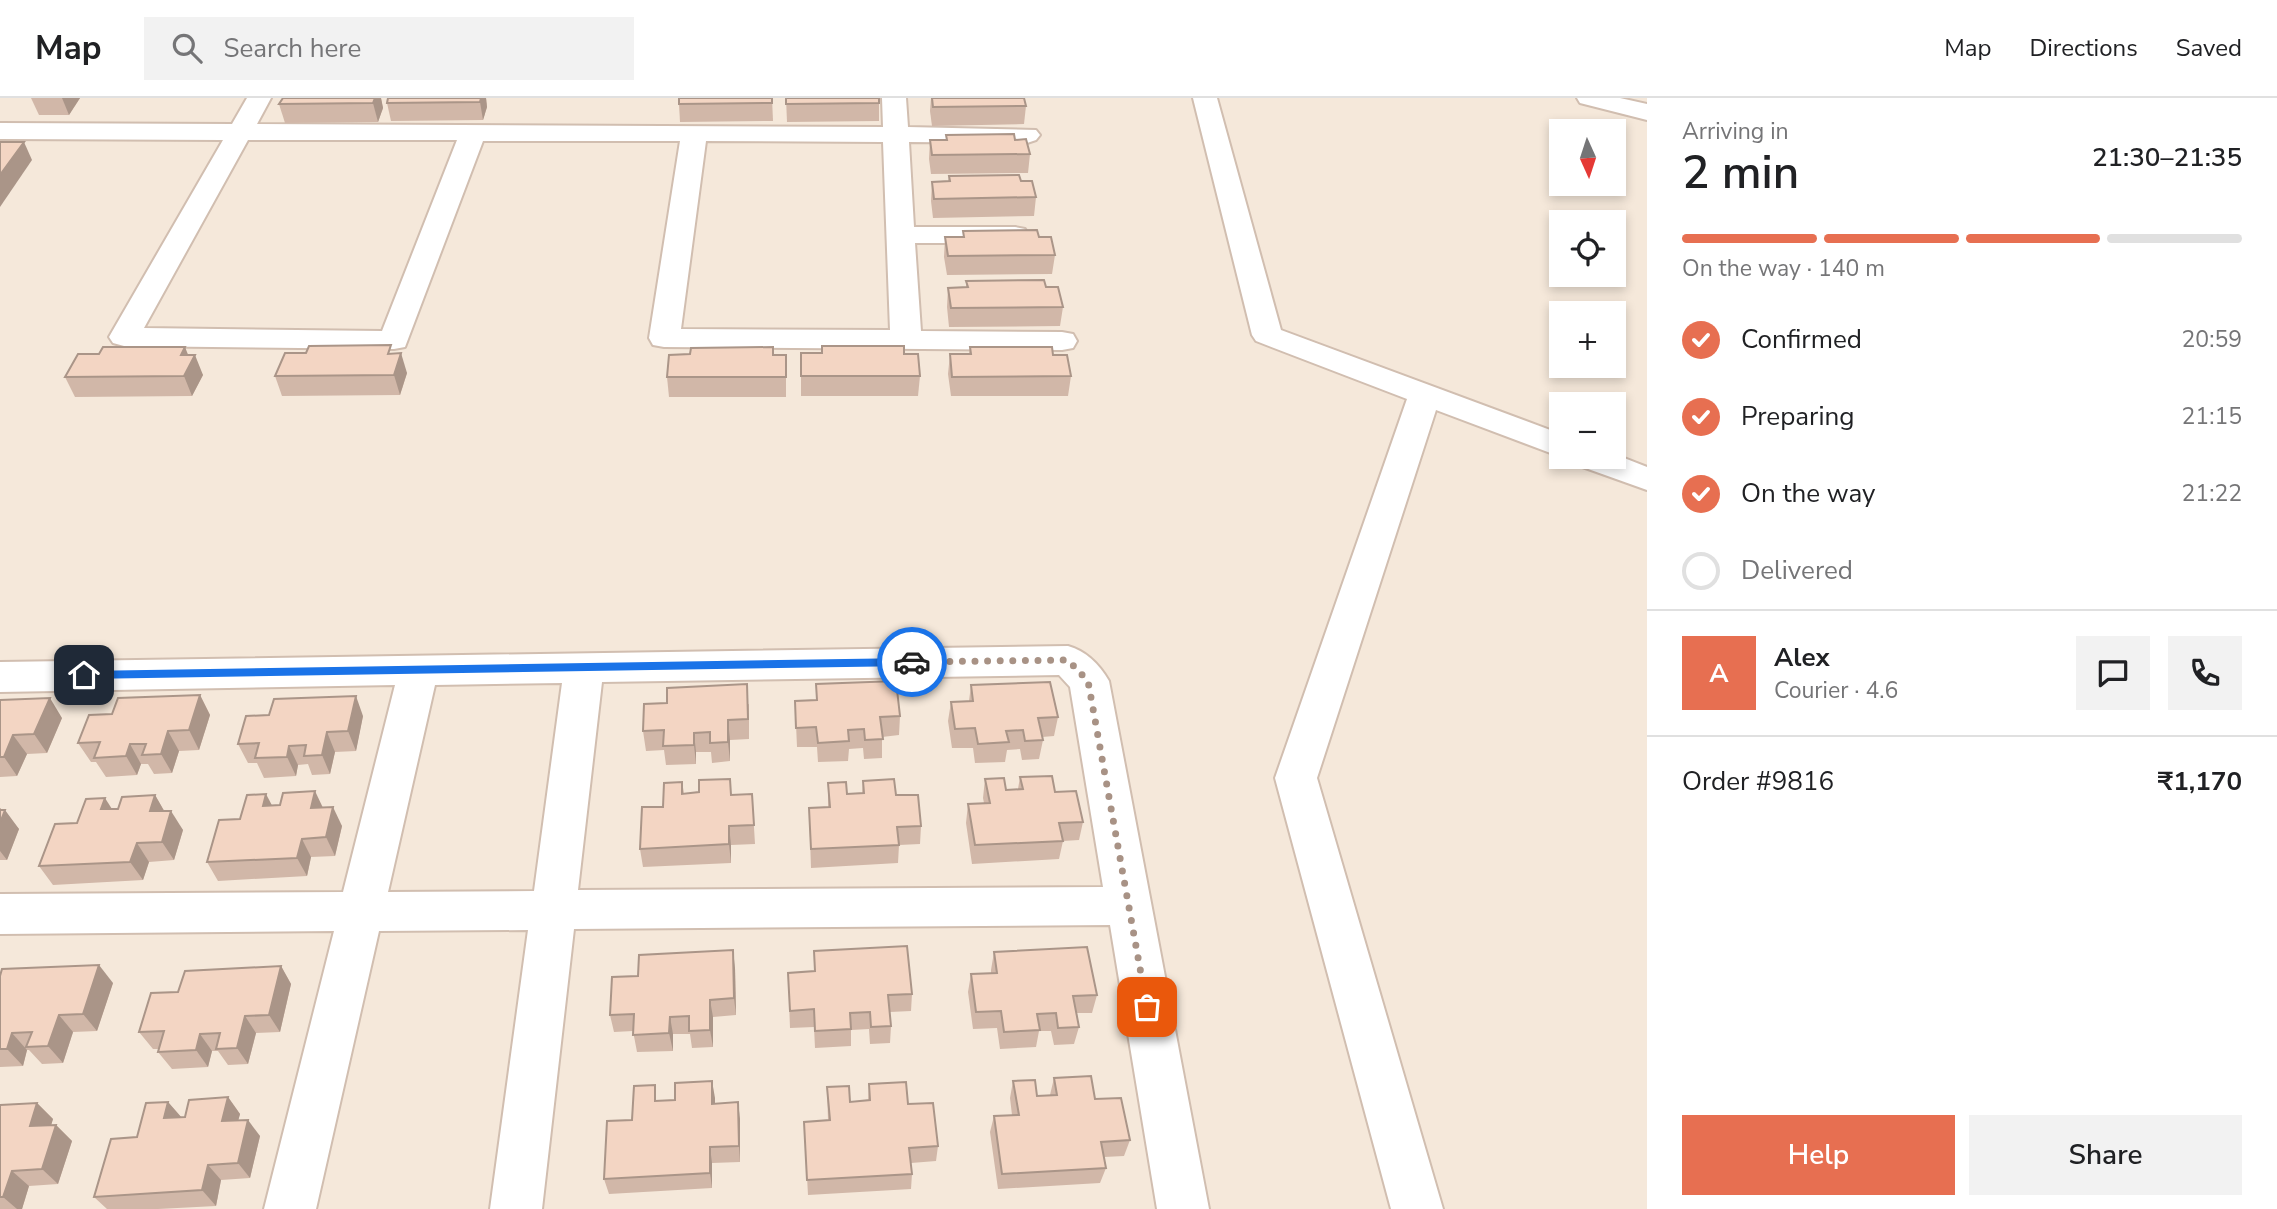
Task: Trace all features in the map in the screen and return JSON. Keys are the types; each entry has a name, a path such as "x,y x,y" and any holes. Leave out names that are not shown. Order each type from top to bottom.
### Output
{"street":[{"path":"259,98 124,337 394,340 473,133"},
{"path":"894,98 906,340"},
{"path":"1205,98 1267,335 1549,442"},
{"path":"1589,98 1647,112"},
{"path":"0,131 1027,135"},
{"path":"695,134 664,338 1062,341"},
{"path":"901,235 1038,235"},
{"path":"1417,1209 1296,778 1425,395"},
{"path":"1622,469 1647,478"},
{"path":"0,677 1068,660 1088,681 1184,1209"},
{"path":"516,1209 584,667"},
{"path":"290,1209 419,669"},
{"path":"0,914 1129,906"}],"shaded area":[{"path":"0,98 1647,98 1647,1209 0,1209"}],"building":[{"path":"283,98 375,98 373,103 279,104"},
{"path":"388,98 481,98 480,102 387,103"},
{"path":"679,98 772,98 772,103 679,104"},
{"path":"786,98 879,98 879,103 786,104"},
{"path":"932,98 1024,98 1026,106 933,107"},
{"path":"1014,134 1015,140 1026,139 1030,154 932,155 930,140 947,140 946,135"},
{"path":"0,142 24,142 0,175"},
{"path":"1019,175 1021,181 1032,181 1036,197 934,199 932,182 950,181 949,176"},
{"path":"1037,230 1039,237 1051,237 1055,255 948,256 945,237 964,237 963,231"},
{"path":"1044,280 1046,287 1058,287 1063,307 951,308 948,288 968,287 966,281"},
{"path":"391,345 388,354 401,353 394,375 275,376 285,353 306,353 309,346"},
{"path":"822,346 904,346 904,354 918,354 920,376 801,376 801,353 822,353"},
{"path":"103,347 185,347 181,355 195,355 184,376 65,377 78,354 99,354"},
{"path":"773,347 773,355 786,355 786,377 667,377 669,355 690,354 691,348"},
{"path":"970,347 1052,347 1053,355 1067,355 1071,376 952,377 950,354 971,354"},
{"path":"896,681 900,716 880,717 883,739 865,740 864,729 848,730 849,741 818,743 816,727 796,728 795,701 817,700 816,684"},
{"path":"1050,682 1058,717 1038,718 1043,740 1025,741 1023,730 1006,731 1009,742 978,744 975,728 955,729 951,702 973,701 971,685"},
{"path":"747,684 748,719 728,720 728,742 710,743 710,732 694,733 694,745 663,746 664,730 643,731 644,704 667,703 667,688"},
{"path":"200,695 189,730 168,731 161,754 142,755 146,744 130,744 126,756 94,758 100,742 78,743 89,715 112,714 118,698"},
{"path":"356,696 348,731 327,732 322,755 304,756 306,745 289,746 287,757 255,758 259,743 238,744 246,716 269,715 274,699"},
{"path":"50,698 34,734 13,735 4,757 0,757 0,700"},
{"path":"1052,776 1055,792 1076,791 1083,822 1059,823 1063,841 975,845 968,804 990,803 985,779 1004,778 1006,790 1023,789 1020,777"},
{"path":"730,779 731,795 752,794 754,825 729,826 729,844 640,849 642,807 663,807 664,783 682,782 682,794 699,792 699,780"},
{"path":"894,779 896,795 918,795 921,826 897,827 899,845 811,849 809,808 830,807 828,783 846,782 847,794 864,793 863,781"},
{"path":"315,791 311,808 333,807 326,837 302,839 297,858 207,862 219,820 240,819 247,795 266,794 263,806 280,805 283,793"},
{"path":"155,795 150,811 171,811 162,842 137,843 130,862 39,866 55,824 77,823 86,799 105,798 101,809 118,809 122,797"},
{"path":"0,810 5,810 0,823"},
{"path":"907,946 912,994 888,995 891,1026 871,1027 870,1012 850,1013 851,1029 815,1031 814,1009 790,1011 788,973 815,971 814,951"},
{"path":"1087,947 1097,995 1073,996 1079,1027 1058,1028 1056,1013 1037,1014 1040,1030 1004,1032 1001,1011 976,1012 971,974 997,973 994,952"},
{"path":"733,950 734,998 710,1000 710,1030 689,1031 689,1016 670,1017 669,1033 633,1035 634,1014 610,1015 612,977 638,976 639,955"},
{"path":"99,965 83,1014 59,1015 48,1046 26,1047 32,1032 12,1033 7,1049 0,1049 2,969"},
{"path":"281,966 269,1015 245,1016 237,1048 216,1049 220,1033 200,1034 196,1050 158,1052 164,1031 139,1032 151,993 178,992 185,971"},
{"path":"1091,1076 1095,1099 1121,1098 1130,1140 1101,1142 1106,1168 1002,1174 994,1116 1019,1115 1013,1081 1035,1080 1037,1096 1057,1095 1054,1078"},
{"path":"712,1081 712,1104 738,1102 739,1146 710,1147 710,1173 604,1179 607,1121 632,1120 634,1086 655,1085 655,1101 675,1100 675,1083"},
{"path":"906,1082 908,1104 933,1103 938,1146 909,1148 912,1174 807,1180 804,1122 830,1120 827,1087 849,1086 850,1102 870,1100 869,1084"},
{"path":"228,1097 222,1121 248,1120 238,1163 208,1165 202,1190 94,1197 111,1139 137,1137 146,1103 168,1102 164,1118 185,1117 189,1100"},
{"path":"37,1103 30,1126 56,1125 42,1169 12,1171 3,1197 0,1197 0,1105"}],"way so far":[{"path":"912,662 1068,660 1088,681 1147,1007"}],"route":[{"path":"84,675 912,662"}]}
